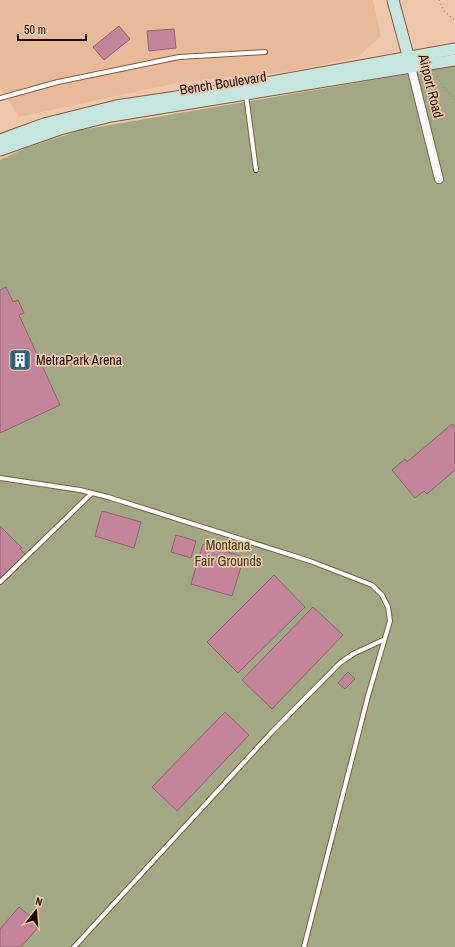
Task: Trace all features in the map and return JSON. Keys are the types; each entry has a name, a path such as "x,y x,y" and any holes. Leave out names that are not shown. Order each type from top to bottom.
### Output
{"main road":[{"name":"Airport Road","path":"393,0 410,62"},
{"path":"0,140 44,124 100,109 245,91 454,53"},
{"path":"410,62 436,63 454,53"},
{"name":"Bench Boulevard","path":"0,150 60,129 111,116 245,91"}],"street":[{"name":"Airport Road","path":"410,62 439,179"}],"lane":[{"path":"0,98 58,82 179,57 265,52"},
{"path":"245,91 256,170"},
{"path":"0,478 92,493 310,561 372,585 382,594 388,607 390,621 383,640 304,947"},
{"path":"0,582 92,493"},
{"path":"74,947 260,746 340,663 357,652 383,640"}],"path":[{"path":"439,0 444,11 455,21"},
{"path":"436,63 435,74 455,100"}],"shaded area":[{"path":"0,0 373,0 381,36 358,57 292,71 181,82 19,117 0,87"}],"green space":[{"name":"Montana Fair Grounds","path":"455,66 455,947 0,947 0,160 26,148 81,130"}],"building":[{"path":"119,26 130,39 104,60 93,47"},
{"path":"174,29 176,48 149,51 147,31"},
{"name":"MetraPark Arena","path":"6,287 13,302 18,300 24,313 19,315 60,405 0,433 0,290"},
{"path":"452,424 455,427 455,470 427,494 424,491 415,498 392,470 405,459 407,462"},
{"path":"102,511 141,522 134,548 95,536"},
{"path":"0,526 22,548 20,549 26,555 0,580"},
{"path":"176,535 196,541 191,558 171,552"},
{"path":"203,544 244,557 232,596 191,584"},
{"path":"274,575 305,607 238,673 207,642"},
{"path":"313,607 343,635 272,709 242,680"},
{"path":"348,672 355,679 345,689 338,683"},
{"path":"225,712 249,735 177,811 152,787"},
{"path":"19,907 40,925 21,947 0,947 0,929"}],"place":[{"name":"MetraPark Arena","path":"20,360"}]}
